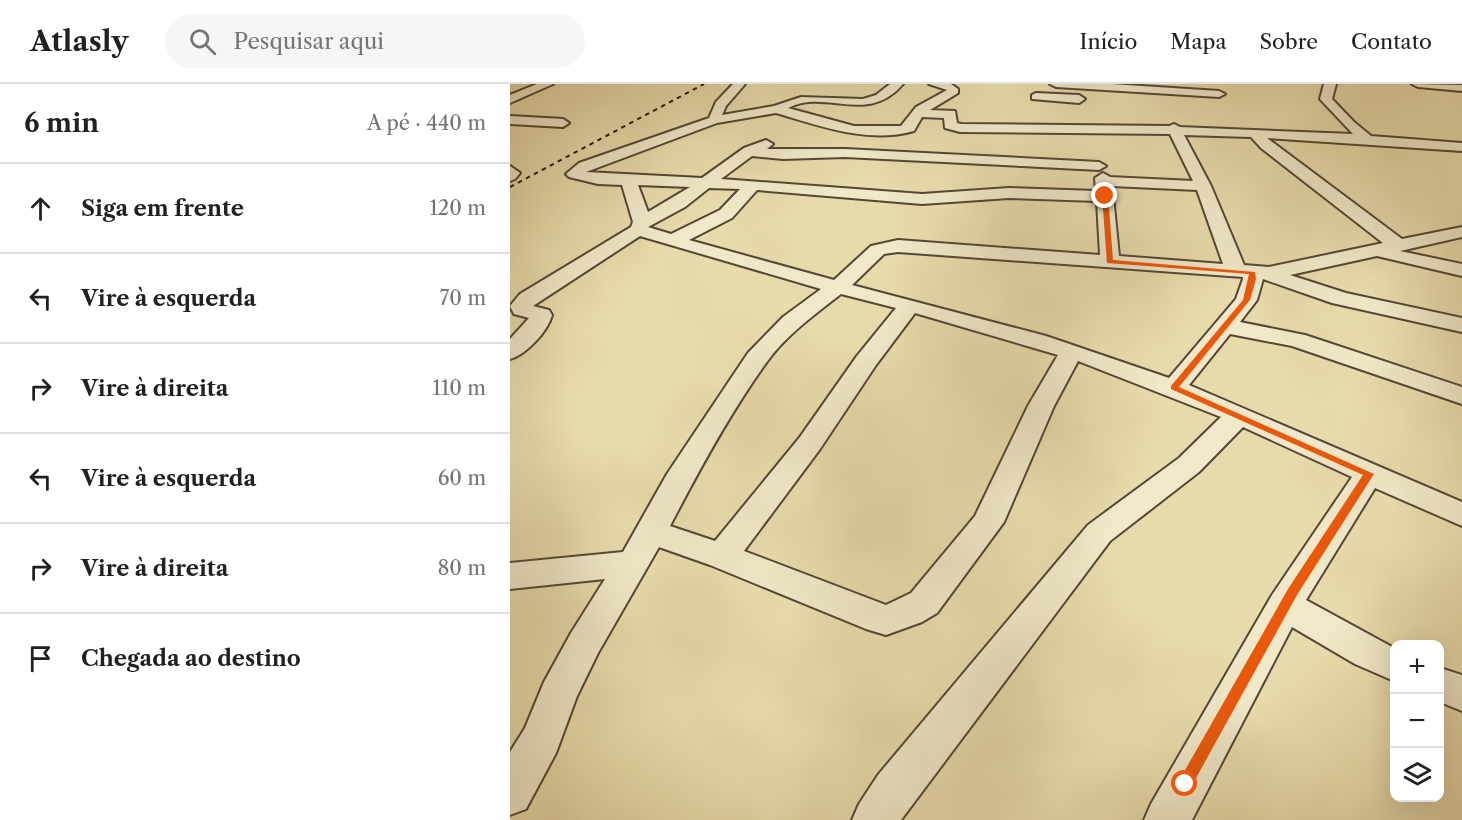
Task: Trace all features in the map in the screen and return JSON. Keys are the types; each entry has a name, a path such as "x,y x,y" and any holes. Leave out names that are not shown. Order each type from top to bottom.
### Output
{"street":[{"path":"510,99 547,84"},
{"path":"714,120 720,105 739,84"},
{"path":"897,84 872,101 813,99 784,104 777,109 714,120 584,166 573,173 598,179 753,185 922,199 1009,193 1102,181"},
{"path":"777,109 815,122 876,131 906,129 919,113 954,91 950,87 935,84"},
{"path":"1056,84 1156,90 1216,88"},
{"path":"1200,84 1216,88 1228,110"},
{"path":"1330,84 1326,99 1349,125 1366,138"},
{"path":"1425,84 1462,88"},
{"path":"1114,101 1159,103 1156,90"},
{"path":"1036,97 1092,100"},
{"path":"919,113 951,114 950,125 960,128 1087,128 1168,125 1251,133 1366,138 1462,147"},
{"path":"510,120 562,123"},
{"path":"1238,120 1266,145 1399,246"},
{"path":"1168,125 1252,272 1253,279 1246,300 1174,388"},
{"path":"1087,128 1102,181 1110,261"},
{"path":"510,352 539,322 541,315 522,309 521,306 528,299 668,210 749,151 781,139"},
{"path":"819,141 831,153"},
{"path":"749,151 805,155 831,153 1102,181 1203,186"},
{"path":"510,171 512,174 510,176"},
{"path":"629,181 640,226"},
{"path":"674,240 726,214 753,185"},
{"path":"640,226 674,240 785,274 910,305 1072,351 1174,388 1462,515"},
{"path":"510,793 541,739 558,694 584,644 642,548 678,481 757,358 791,322 839,286 878,250 898,246 1252,272 1371,252 1462,232"},
{"path":"1371,252 1462,270"},
{"path":"1252,272 1313,291 1462,325"},
{"path":"722,556 810,443 866,361 910,305"},
{"path":"1225,326 1297,340 1462,396"},
{"path":"510,576 642,548 722,556 866,615 886,620 909,612 924,603 988,522 1017,463 1041,406 1072,351"},
{"path":"875,820 894,791 1099,533 1189,465 1238,416"},
{"path":"1167,820 1285,605 1369,474"},
{"path":"1285,605 1368,652 1390,662"},
{"path":"1444,686 1462,693"}],"railway":[{"path":"510,187 704,84"}],"route":[{"path":"1105,196 1110,261 1252,272 1253,279 1246,300 1174,388 1369,474 1293,592 1185,784"}]}
